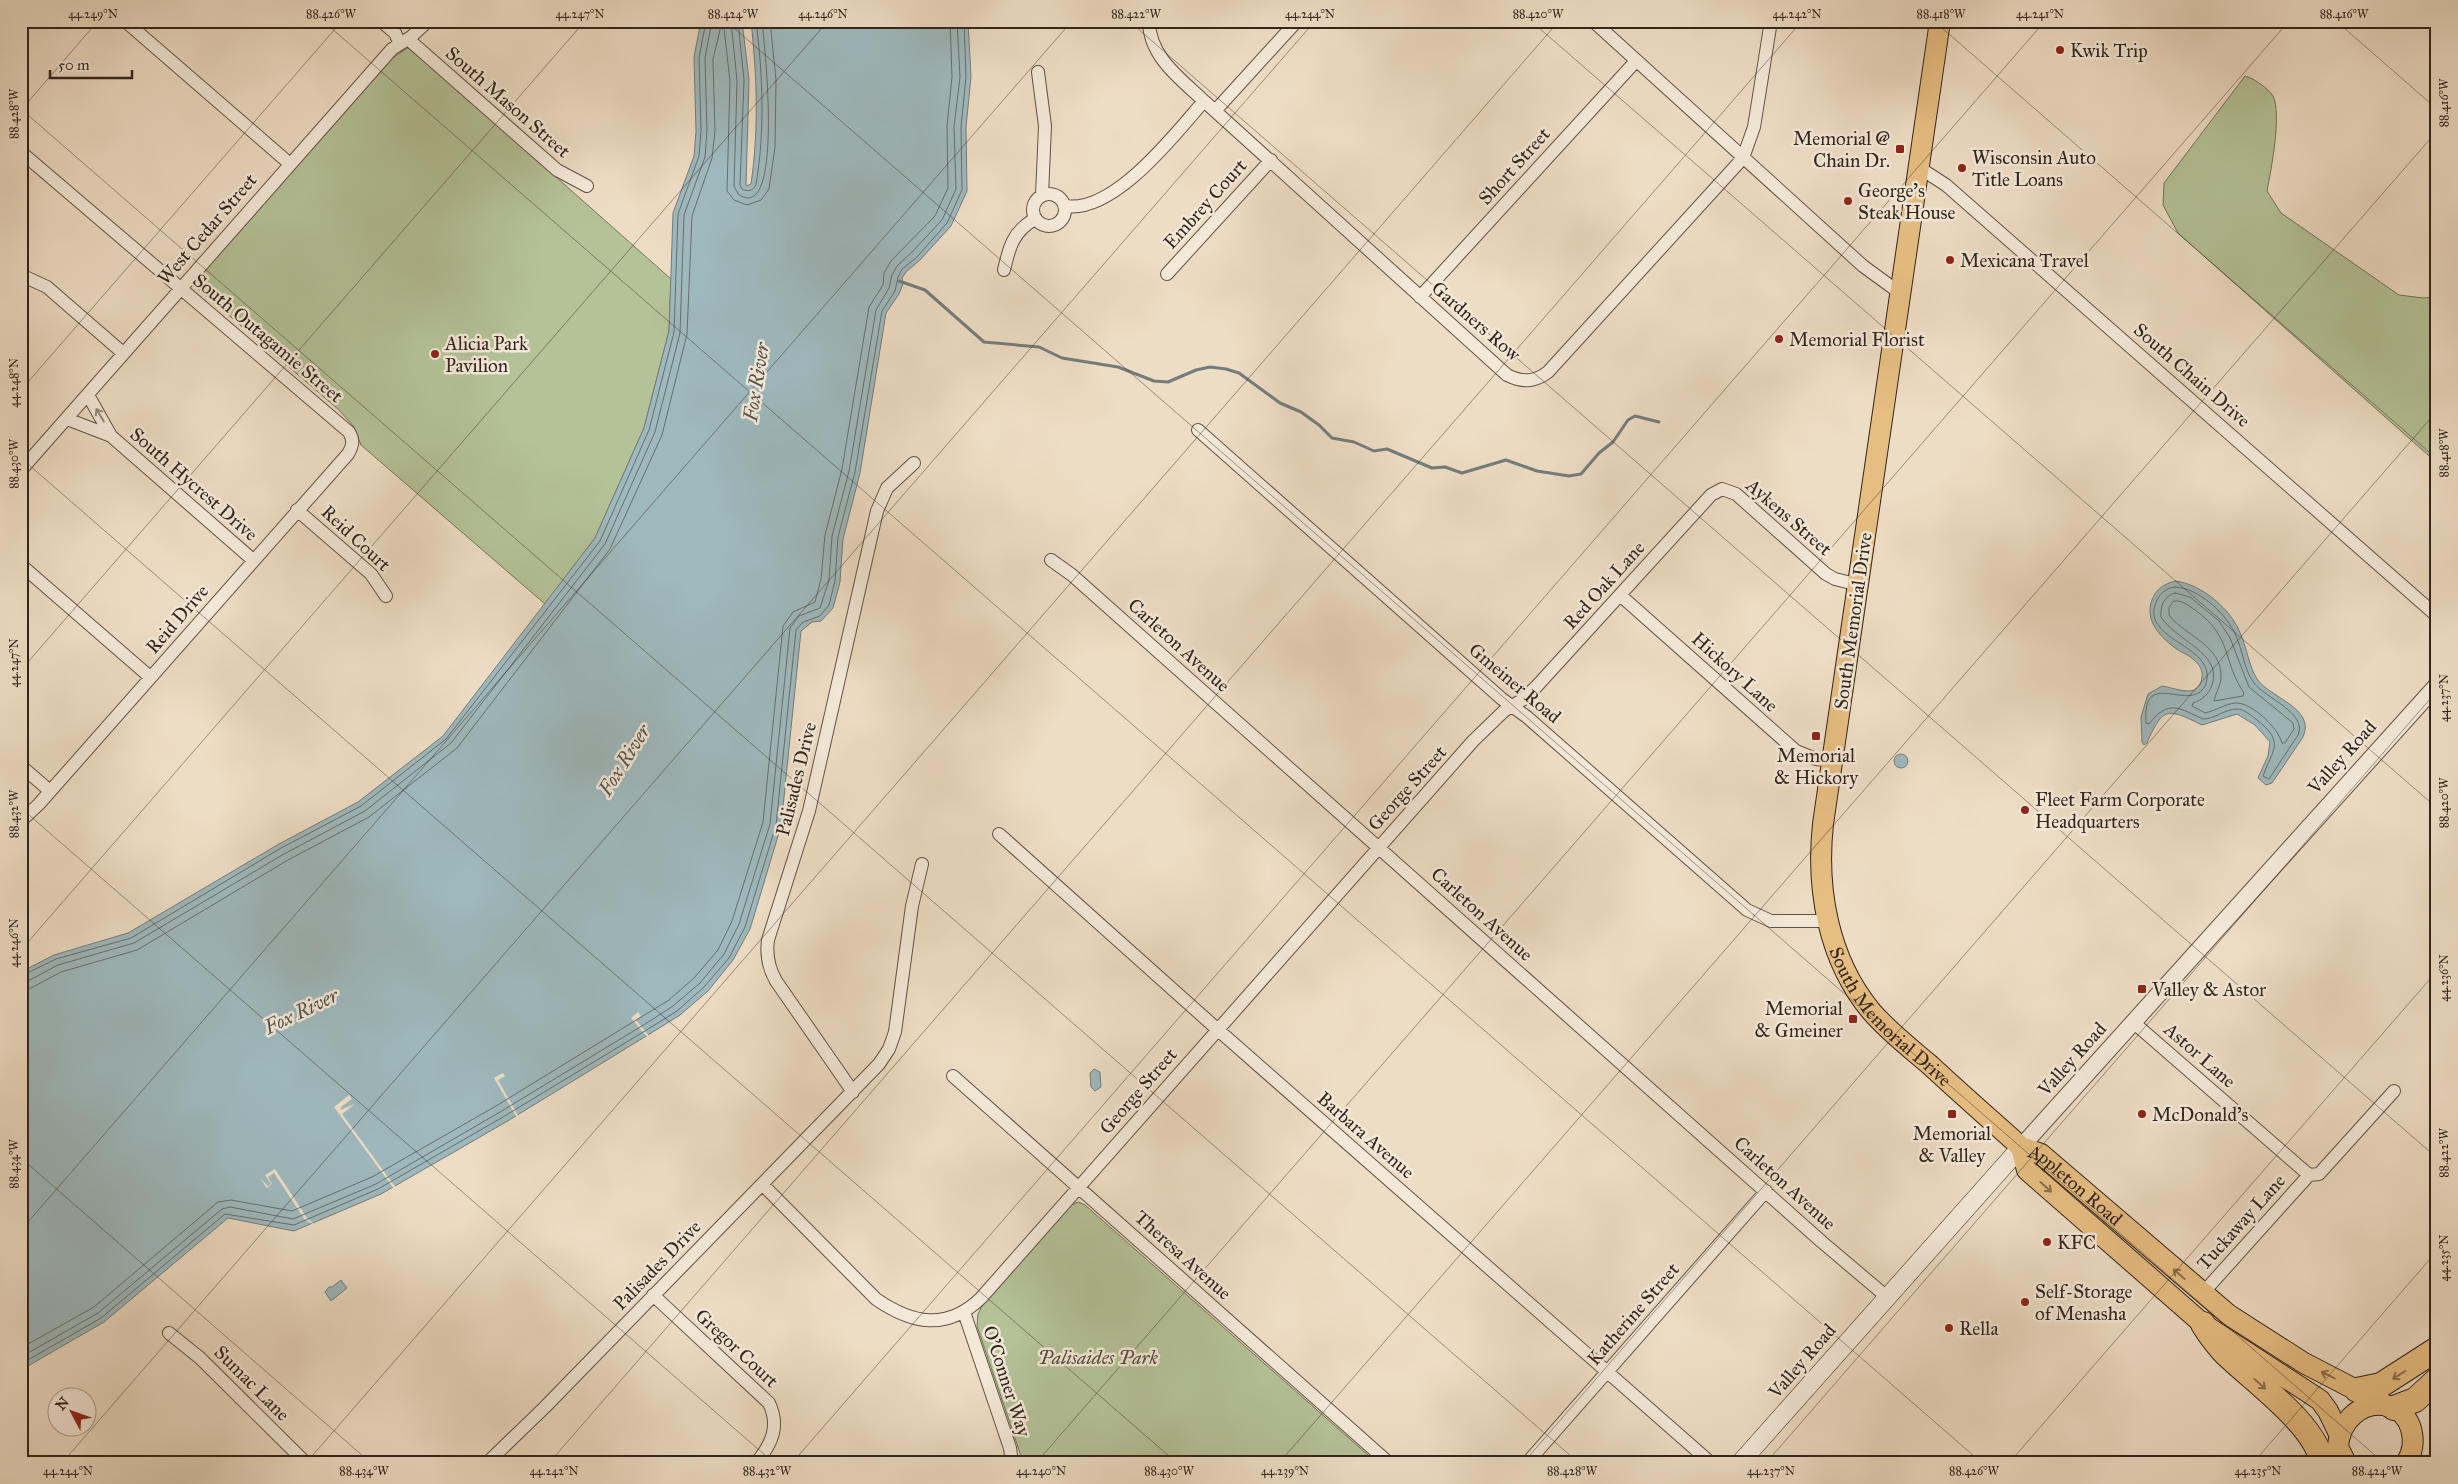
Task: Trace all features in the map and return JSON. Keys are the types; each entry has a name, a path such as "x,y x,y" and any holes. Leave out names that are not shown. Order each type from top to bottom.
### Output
{"highway":[{"path":"2202,1324 2225,1353 2288,1411 2316,1444 2321,1453 2322,1463"},
{"path":"2357,1390 2381,1385 2437,1349"},
{"path":"2390,1407 2415,1400 2437,1380"}],"main road":[{"name":"South Memorial Drive","path":"1940,21 1820,848 1820,873 1828,920 1846,972 1872,1011 2021,1147"},
{"name":"Appleton Road","path":"2021,1147 2041,1154 2202,1294 2268,1342 2390,1407"},
{"name":"Appleton Road","path":"2021,1147 2027,1170 2202,1324 2320,1400 2328,1411 2338,1451"},
{"name":"Valley Road","path":"1740,1463 2021,1147"},
{"path":"2338,1451 2345,1424 2359,1410 2375,1406 2390,1407 2404,1418 2412,1430 2414,1441 2411,1460"}],"street":[{"path":"125,21 290,164"},
{"name":"South Mason Street","path":"381,21 557,170 587,186"},
{"name":"West Cedar Street","path":"21,470 26,456 67,419 180,288 392,49 404,42 428,21"},
{"name":"Gardners Row","path":"1148,21 1157,52 1164,63 1420,297 1507,375 1516,380 1535,380 1548,372 1744,158"},
{"path":"1215,111 1296,21"},
{"path":"1593,21 1865,268 1900,293"},
{"path":"1744,158 1754,127 1771,21"},
{"name":"Short Street","path":"1420,297 1636,61"},
{"path":"1038,72 1045,126 1042,195"},
{"path":"1065,206 1098,199 1136,176 1204,101"},
{"name":"South Outagamie Street","path":"21,152 341,424 353,438"},
{"name":"Embrey Court","path":"1167,274 1271,160"},
{"name":"South Chain Drive","path":"1918,167 1946,186 2437,616"},
{"path":"1053,194 1065,206 1064,216 1053,226 1043,225 1035,218 1033,208 1038,198 1042,195 1053,194"},
{"path":"1004,270 1010,244 1026,224 1035,218"},
{"path":"21,275 47,287 123,353"},
{"name":"South Hycrest Drive","path":"88,395 111,436 253,560"},
{"name":"South Hycrest Drive","path":"67,419 111,436"},
{"name":"Gmeiner Road","path":"1198,430 1512,707 1527,717 1747,910 1771,920 1828,920"},
{"name":"Reid Drive","path":"21,821 50,791 348,454 353,445 353,438"},
{"name":"Palisades Drive","path":"853,1092 776,981 767,961 766,950 809,812 877,511 887,488 914,463"},
{"name":"Aykens Street","path":"1722,489 1736,494 1826,574 1835,579 1859,586"},
{"name":"Red Oak Lane","path":"1512,707 1536,687 1712,495 1722,489"},
{"name":"Reid Court","path":"297,510 371,574 386,596"},
{"name":"Carleton Avenue","path":"1051,560 1072,575 1822,1242 1887,1297"},
{"path":"21,565 150,677"},
{"name":"Hickory Lane","path":"1620,595 1796,751 1816,759 1833,761"},
{"name":"Valley Road","path":"2021,1147 2437,685"},
{"name":"George Street","path":"762,1184 876,1299 890,1309 902,1315 925,1321 951,1318 964,1312 981,1298 1217,1029 1491,722 1512,707"},
{"path":"21,766 50,791"},
{"name":"Barbara Avenue","path":"999,834 1217,1029 1711,1463"},
{"name":"Palisades Drive","path":"487,1463 545,1407 879,1064 889,1049 895,1032 912,906 922,864"},
{"name":"Astor Lane","path":"2134,1022 2309,1175"},
{"name":"Theresa Avenue","path":"953,1076 1389,1463"},
{"name":"Tuckaway Lane","path":"2202,1294 2309,1175 2319,1174 2394,1091"},
{"name":"Katherine Street","path":"1528,1463 1766,1191"},
{"name":"Gregor Court","path":"653,1295 769,1402 775,1420 773,1438 756,1463"},
{"name":"O'Conner Way","path":"964,1312 1010,1448 1012,1463"},
{"name":"Sumac Lane","path":"169,1333 200,1358 306,1463"}],"green space":[{"path":"407,48 414,51 671,279 669,331 644,428 595,538 545,604 361,445 354,427 339,410 197,288 197,279 390,60"},
{"path":"2245,76 2256,81 2273,96 2276,128 2267,191 2281,213 2399,295 2423,298 2437,297 2437,463 2178,233 2163,205 2164,183"},
{"name":"Palisaides Park","path":"1078,1202 1085,1205 1377,1463 1030,1463 1021,1456 977,1326 978,1314 982,1306 1069,1206"}],"water":[{"name":"Fox River","path":"701,21 742,21 749,80 746,186 751,184 756,123 756,83 751,21 968,21 971,77 966,127 967,191 951,226 902,278 903,284 899,294 886,313 860,473 843,539 840,582 833,608 821,621 812,622 801,631 781,826 750,929 733,960 708,991 680,1015 506,1122 381,1194 294,1231 228,1218 104,1322 21,1370 21,972 54,955 128,933 279,844 358,802 443,736 595,538 644,428 669,331 673,213 694,156 696,131 694,57"},
{"path":"2175,581 2195,587 2205,593 2231,616 2243,640 2257,679 2263,686 2290,704 2303,718 2305,727 2303,737 2272,783 2266,785 2258,778 2268,756 2270,742 2255,725 2237,714 2202,725 2182,716 2168,714 2163,716 2158,722 2147,743 2144,745 2142,742 2141,717 2148,694 2162,686 2186,691 2192,690 2197,688 2202,677 2198,663 2178,650 2160,634 2150,615 2152,600 2156,593 2167,584"},
{"path":"1898,754 1904,754 1908,761 1904,768 1898,768 1894,764 1894,758"},
{"path":"1094,1069 1100,1072 1101,1087 1095,1091 1091,1087 1090,1073"},
{"path":"341,1280 347,1288 331,1301 325,1292 329,1287 332,1287"}],"pier":[{"path":"638,1012 641,1016 636,1020 650,1037 648,1038 631,1018"},
{"path":"503,1073 505,1076 498,1080 519,1117 517,1118 494,1078"},
{"path":"349,1095 352,1099 342,1106 340,1110 355,1104 342,1114 396,1188 394,1189 334,1107"},
{"path":"275,1169 307,1218 315,1225 305,1220 274,1173 268,1177 272,1184 267,1188 266,1187 260,1178 268,1186 271,1184 265,1175"}],"waterway":[{"path":"899,281 925,290 984,342 1039,347 1062,358 1118,367 1154,381 1168,382 1196,370 1210,367 1226,369 1239,373 1280,403 1301,412 1319,425 1332,438 1354,442 1374,451 1387,449 1432,468 1445,467 1462,473 1506,460 1537,471 1569,476 1581,474 1599,453 1613,442 1628,420 1635,416 1659,422"}],"place":[{"name":"Kwik Trip","path":"2060,50"},
{"name":"Memorial @ Chain Dr.","path":"1900,149"},
{"name":"Wisconsin Auto Title Loans","path":"1962,168"},
{"name":"George's Steak House","path":"1848,201"},
{"name":"Mexicana Travel","path":"1950,260"},
{"name":"Memorial Florist","path":"1779,339"},
{"name":"Alicia Park Pavilion","path":"435,354"},
{"name":"Memorial & Hickory","path":"1816,736"},
{"name":"Fleet Farm Corporate Headquarters","path":"2025,810"},
{"name":"Valley & Astor","path":"2142,989"},
{"name":"Memorial & Gmeiner","path":"1853,1019"},
{"name":"Memorial & Valley","path":"1952,1114"},
{"name":"McDonald's","path":"2142,1114"},
{"name":"KFC","path":"2047,1242"},
{"name":"Self-Storage of Menasha","path":"2025,1302"},
{"name":"Rella","path":"1949,1328"}]}
